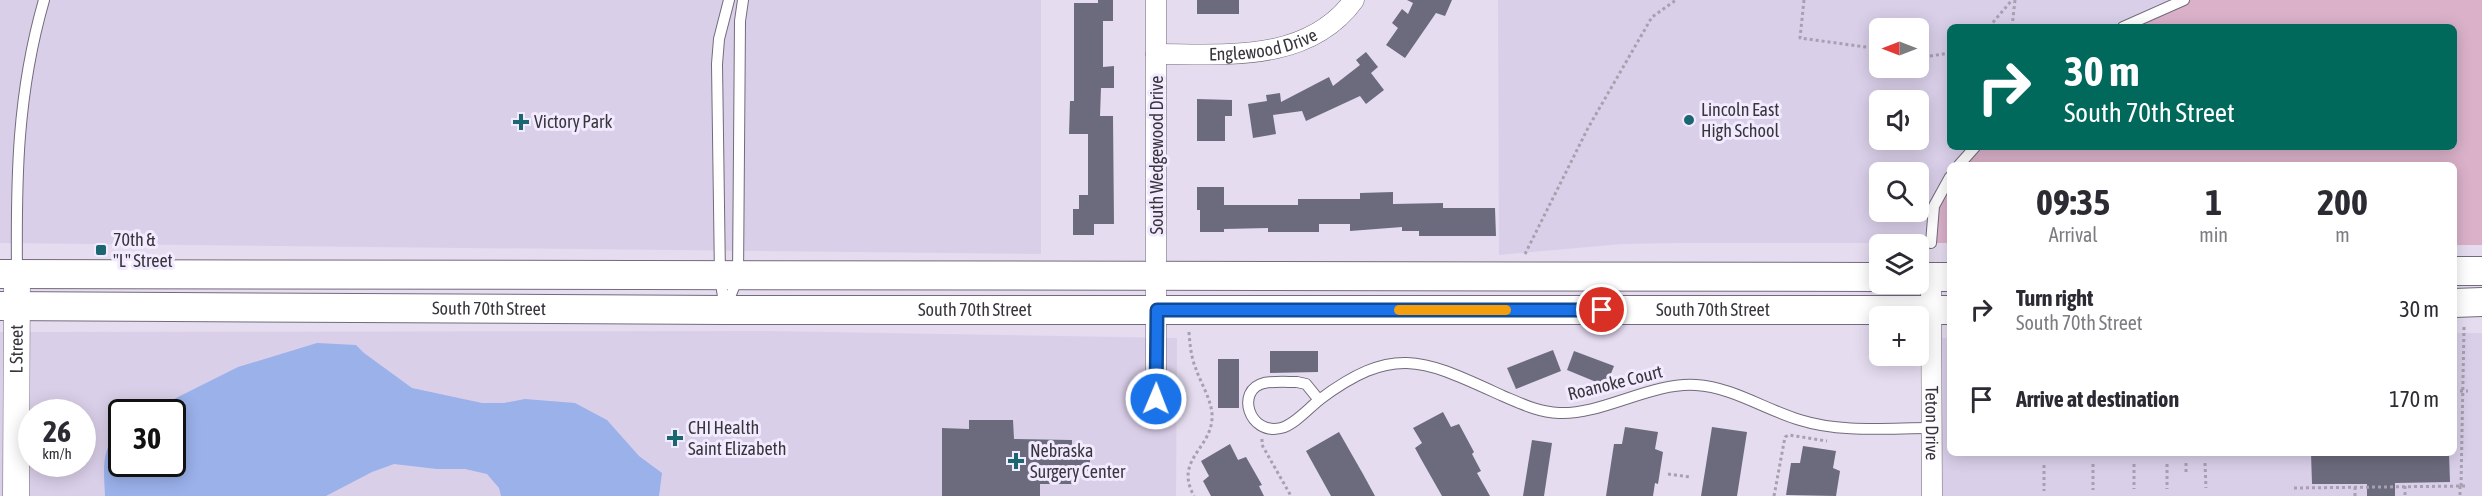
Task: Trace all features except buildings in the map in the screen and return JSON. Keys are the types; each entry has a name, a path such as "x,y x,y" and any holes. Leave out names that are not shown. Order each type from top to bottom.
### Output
{"main road":[{"path":"2457,271 2482,271"},
{"name":"South 70th Street","path":"9,274 1157,278 1869,277"},
{"path":"2459,315 2482,302"},
{"name":"South 70th Street","path":"9,306 725,310 1941,310"}],"street":[{"name":"South Wedgewood Drive","path":"1156,0 1156,412"},
{"name":"Englewood Drive","path":"1156,54 1251,53 1280,49 1306,39 1330,24 1354,0"},
{"name":"L Street","path":"9,274 16,496"},
{"name":"Teton Drive","path":"1932,496 1931,428 1941,310 1933,277"}],"lane":[{"path":"9,274 20,120 32,47 44,0"},
{"path":"725,310 729,277 717,64 719,39 729,0"},
{"path":"725,310 729,277 740,21 743,0"},
{"path":"2130,24 2184,0"},
{"path":"1962,162 1972,150"},
{"path":"1931,243 1934,206 1947,182"},
{"name":"Roanoke Court","path":"1319,400 1306,384 1264,383 1252,391 1248,408 1251,417 1263,427 1281,428 1319,400 1365,371 1388,363 1408,361 1446,370 1540,411 1568,413 1673,386 1695,384 1722,390 1815,424 1849,428 1931,428"}],"path":[{"path":"1522,257 1598,111 1652,17 1676,0"},
{"path":"1804,0 1800,38 1869,47"},
{"path":"1992,24 2014,0"},
{"path":"2012,24 2014,0"},
{"path":"1929,56 1947,53"},
{"path":"2459,315 2463,391 2460,496"},
{"path":"1189,332 1195,367 1211,406 1212,418 1210,429 1193,457 1188,471 1187,480 1194,496"},
{"path":"2457,391 2468,391"},
{"path":"1774,496 1785,437 1789,435 1836,442"},
{"path":"1261,438 1262,445 1291,496"},
{"path":"2186,463 2186,474"},
{"path":"2205,463 2206,488"},
{"path":"2093,464 2093,490"},
{"path":"2134,464 2134,489"},
{"path":"2167,464 2167,489"},
{"path":"2044,465 2044,490"},
{"path":"1668,474 1690,477"},
{"path":"2405,486 2405,496"},
{"path":"2294,488 2466,486"},
{"path":"2355,487 2355,496"}],"shaded area":[{"name":"Victory Park","path":"0,0 1041,0 1041,254 0,243"},
{"name":"Lincoln East High School","path":"1498,0 2184,0 2130,24 1947,24 1947,150 1972,150 1962,162 1947,162 1947,187 1931,243 1929,243 1929,234 1869,234 1869,243 1622,244 1499,255"},
{"path":"2184,0 2482,0 2482,245 2457,245 2457,162 1962,162 1972,150 2457,150 2457,24 2130,24"},
{"path":"1947,184 1947,243 1931,243 1931,222"},
{"name":"CHI Health Saint Elizabeth","path":"772,331 1177,338 1176,496 0,496 0,332"},
{"path":"2457,333 2482,333 2482,496 1932,496 1931,338 1947,338 1947,456 2457,456"}],"water":[{"path":"317,343 356,345 412,388 482,403 504,403 525,399 575,403 607,420 639,456 662,473 659,496 501,496 499,488 487,474 465,469 437,469 394,464 372,472 326,496 105,496 104,468 108,448 108,477 186,477 186,399 174,399 238,367"}],"slow traffic":[{"path":"1399,310 1506,310"}],"place":[{"name":"Lincoln East High School","path":"1689,120"},
{"name":"Victory Park","path":"521,122"},
{"name":"70th & \"L\" Street","path":"101,250"},
{"name":"CHI Health Saint Elizabeth","path":"675,438"},
{"name":"Nebraska Surgery Center","path":"1016,461"}],"route":[{"path":"1156,399 1157,310 1602,310"}]}
